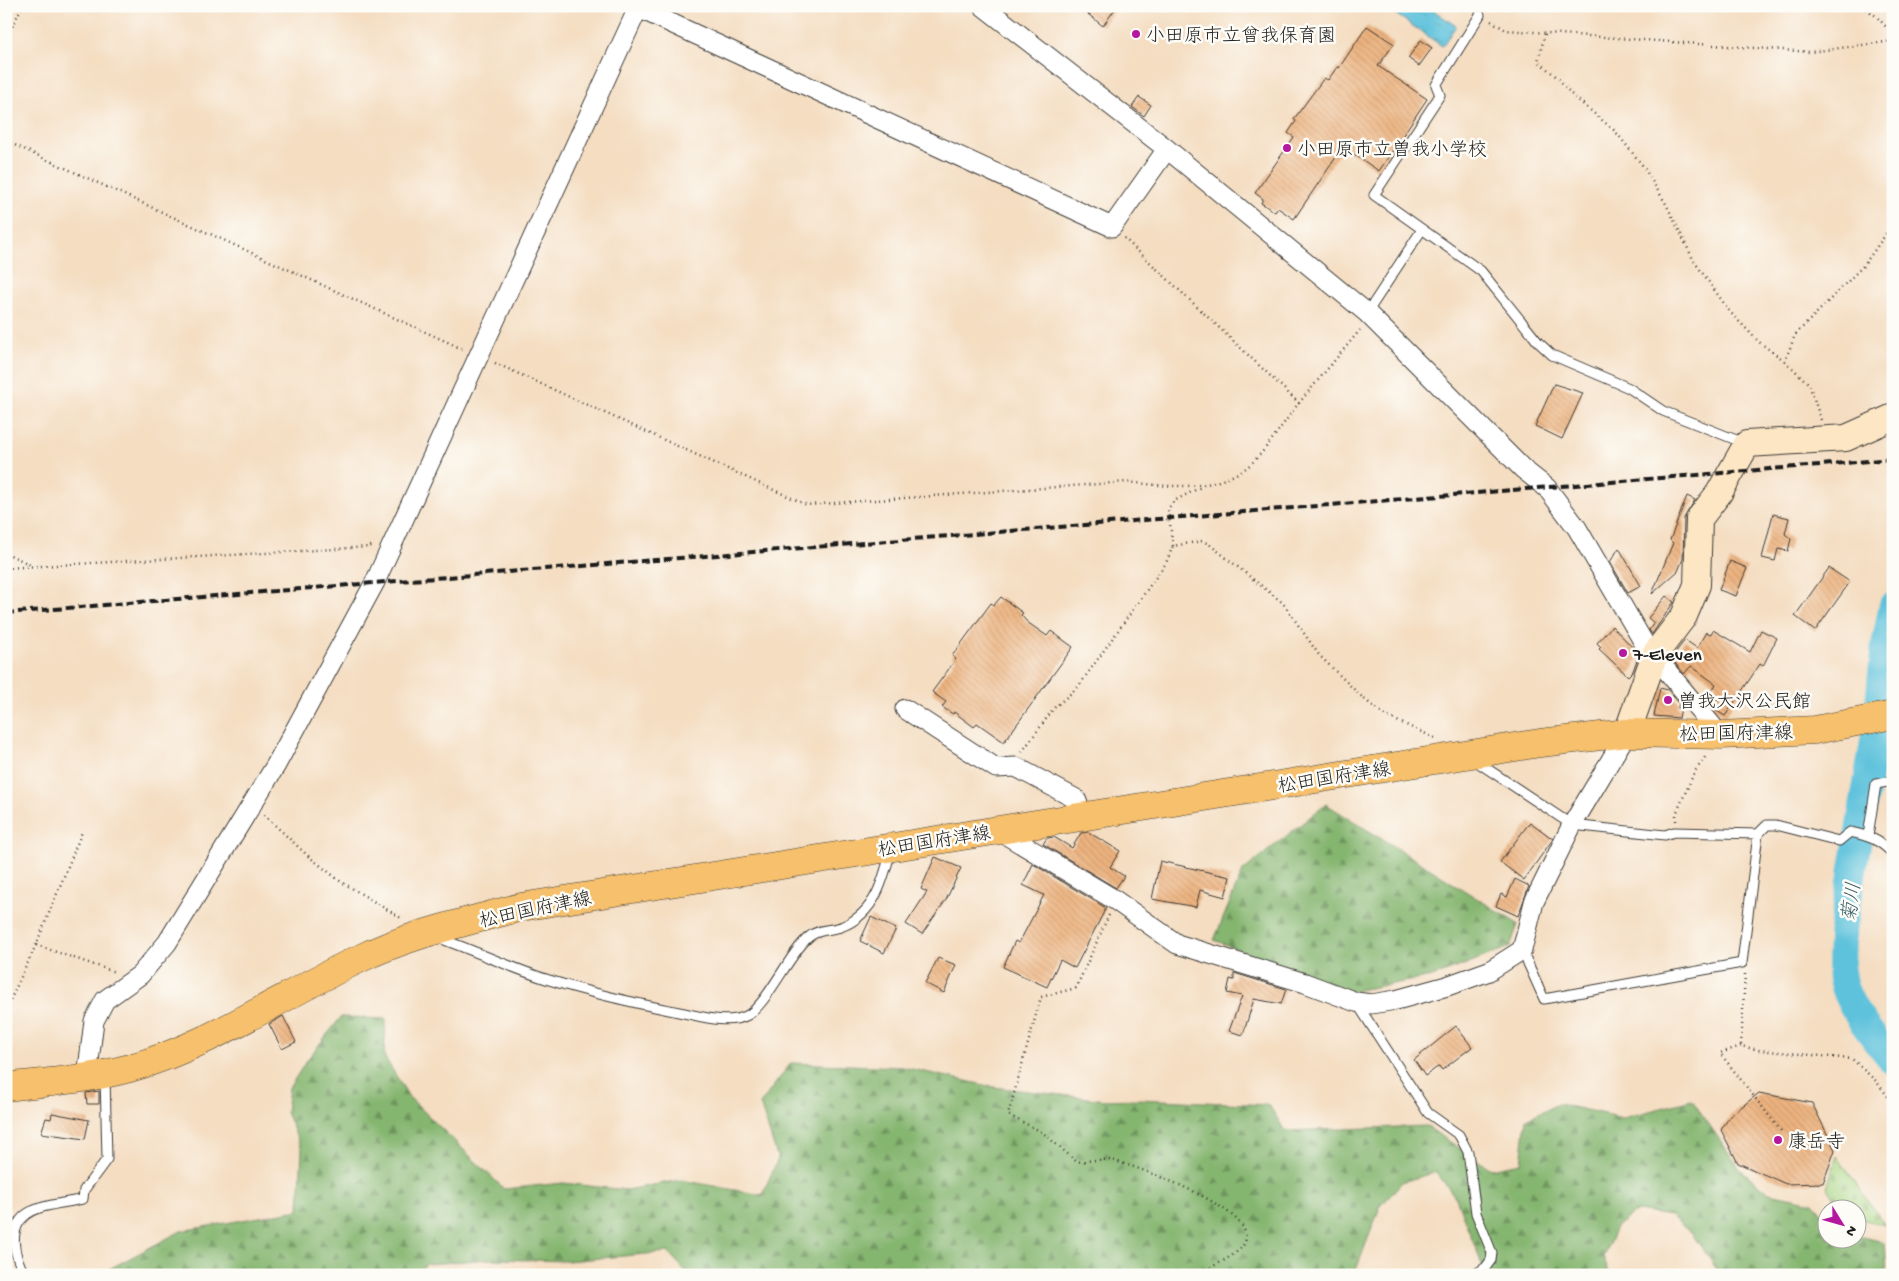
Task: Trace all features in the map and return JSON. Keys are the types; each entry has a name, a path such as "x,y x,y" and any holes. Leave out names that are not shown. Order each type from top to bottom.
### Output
{"main road":[{"path":"1627,733 1655,654 1684,616 1697,585 1700,519 1747,444 1828,441 1846,438 1893,417"},
{"name":"松田国府津線","path":"6,1086 96,1076 130,1068 181,1050 360,958 424,933 521,908 892,846 1540,743 1627,733 1721,735 1815,730 1893,715"}],"street":[{"path":"983,6 1167,150 1368,315 1523,469 1547,488 1577,528 1644,643 1721,735"},
{"path":"96,1076 94,1021 105,1000 135,978 166,943 276,765 375,582 480,356 637,7 1112,226 1167,150"},
{"path":"905,709 996,768 1016,766 1076,800 1083,816"},
{"path":"998,830 1116,900 1177,944 1305,983 1356,1002 1371,1004 1396,1000 1447,986 1489,971 1522,950 1534,902 1572,825 1627,733"}],"lane":[{"path":"1480,15 1436,85 1440,95 1374,195 1481,271 1538,342 1552,355 1629,388 1663,411 1747,444"},
{"path":"1368,315 1422,230"},
{"path":"1460,755 1572,825 1665,835 1674,832 1758,834"},
{"path":"1868,836 1876,784 1893,782"},
{"path":"1522,950 1544,999 1742,963 1758,834 1767,825 1776,824 1839,841 1850,832 1868,836 1879,840 1893,854"},
{"path":"424,933 545,978 626,1002 716,1019 747,1015 760,1003 811,936 824,930 840,928 857,920 870,907 881,887 892,846"},
{"path":"1356,1002 1407,1078 1428,1114 1459,1135 1468,1152 1476,1213 1492,1253 1491,1260 1486,1267 1474,1275"},
{"path":"25,1275 16,1260 14,1249 20,1222 28,1212 83,1200 84,1190 107,1159 96,1076"}],"path":[{"path":"6,40 22,6"},
{"path":"1465,6 1506,30 1545,34 1810,52 1893,41"},
{"path":"1862,6 1876,16 1893,34"},
{"path":"1545,34 1538,61 1558,78 1570,94 1615,131 1643,166 1694,261 1730,312 1759,342 1785,361 1808,384 1828,441"},
{"path":"6,141 807,505 1127,482 1176,487 1202,486"},
{"path":"1785,361 1795,335 1864,265 1893,224"},
{"path":"1112,226 1298,403"},
{"path":"1016,766 1021,754 1054,708 1078,688 1166,563 1173,546 1168,509 1174,501 1202,486 1223,480 1247,468 1368,315"},
{"path":"1173,546 1202,541 1209,544 1283,603 1319,655 1364,699 1386,716 1432,736 1460,755"},
{"path":"6,568 369,547 379,542"},
{"path":"6,553 32,565"},
{"path":"1674,832 1676,814 1695,771 1721,735"},
{"path":"252,803 307,854 340,881 424,933"},
{"path":"6,1009 36,945 82,832"},
{"path":"1116,900 1076,988 1041,998 1008,1115 1042,1132 1077,1162 1114,1161 1138,1169 1188,1189 1221,1206 1237,1218 1245,1230 1246,1240 1241,1250 1194,1275"},
{"path":"36,945 135,978"},
{"path":"1742,963 1745,973 1742,1046"},
{"path":"1781,1131 1720,1053 1742,1046 1759,1050 1852,1059 1876,1081 1893,1103"},
{"path":"1891,1275 1893,1257"}],"green space":[{"path":"1326,804 1518,924 1510,947 1432,977 1347,992 1214,940 1243,871"},
{"path":"341,1017 386,1019 384,1056 409,1097 504,1189 563,1183 626,1190 681,1180 762,1195 778,1159 760,1104 791,1063 903,1067 993,1087 1105,1100 1138,1099 1269,1105 1285,1131 1426,1126 1491,1169 1521,1163 1526,1119 1558,1104 1623,1118 1692,1100 1740,1169 1769,1193 1813,1202 1816,1206 1816,1248 1866,1248 1866,1238 1885,1242 1887,1275 1721,1275 1692,1234 1671,1216 1637,1211 1617,1226 1603,1256 1610,1275 1486,1275 1456,1198 1436,1172 1402,1182 1380,1207 1354,1275 689,1275 668,1252 568,1261 490,1259 427,1264 412,1275 98,1275 181,1231 299,1210 302,1149 286,1112 289,1088 307,1060"},
{"path":"1837,1156 1885,1225 1866,1220 1866,1198 1834,1198 1827,1187"}],"water":[{"path":"1399,6 1427,6 1456,26 1442,46 1394,13"}],"building":[{"path":"1078,6 1117,6 1103,26"},
{"path":"1367,26 1394,44 1378,66 1427,99 1379,171 1343,147 1294,219 1278,208 1275,212 1261,203 1263,199 1255,193 1294,137 1288,133 1296,121 1294,119 1324,78 1328,80 1337,67 1339,68"},
{"path":"1421,40 1432,48 1419,66 1408,58"},
{"path":"1139,97 1151,105 1144,116 1132,107"},
{"path":"1554,384 1583,393 1562,439 1535,426"},
{"path":"1687,496 1695,500 1684,518 1683,559 1678,571 1652,594 1673,543 1670,540"},
{"path":"1773,514 1789,518 1785,534 1791,539 1788,551 1778,549 1775,561 1762,558"},
{"path":"1619,548 1641,586 1628,593 1610,562"},
{"path":"1730,561 1747,568 1736,596 1719,590"},
{"path":"1829,568 1850,582 1815,631 1795,616"},
{"path":"1666,596 1674,602 1652,634 1649,630 1654,623 1648,618"},
{"path":"1001,597 1023,613 1021,615 1027,622 1047,636 1051,631 1073,647 1004,742 977,723 974,727 954,712 953,714 942,707 946,702 932,692 956,659 952,656 991,603 994,605"},
{"name":"7-Eleven","path":"1612,626 1639,654 1633,671 1628,676 1599,649 1601,647 1597,643"},
{"path":"1713,630 1750,652 1761,630 1777,638 1763,666 1760,664 1725,716 1712,708 1704,697 1719,701 1710,694 1716,684 1691,666 1684,674 1671,658 1685,640 1697,648 1706,632 1711,634"},
{"name":"曽我大沢公民館","path":"1660,688 1668,690 1679,703 1678,708 1681,708 1679,718 1654,716"},
{"path":"1530,822 1553,839 1524,880 1500,862"},
{"path":"1088,832 1120,851 1110,867 1124,876 1116,888 1043,844 1047,838 1054,837 1072,848 1081,833"},
{"path":"935,857 961,868 946,900 922,934 906,924 927,892 921,889"},
{"path":"1160,861 1230,877 1225,897 1200,890 1196,907 1152,899"},
{"path":"1033,864 1106,908 1075,968 1060,960 1047,987 1003,967 1015,941 1019,943 1044,895 1023,885"},
{"path":"1515,879 1529,886 1518,916 1496,906 1501,894 1507,897"},
{"path":"871,917 896,929 884,953 860,941"},
{"path":"938,958 956,965 944,993 925,983"},
{"path":"1234,973 1286,989 1281,1004 1254,999 1243,1035 1229,1031 1242,996 1227,993 1230,979 1234,980"},
{"path":"283,1016 296,1042 282,1049 269,1024"},
{"path":"1456,1026 1472,1047 1442,1070 1439,1066 1425,1076 1414,1060"},
{"path":"99,1091 99,1104 87,1104 86,1093"},
{"name":"康岳寺","path":"1759,1093 1812,1103 1835,1150 1823,1183 1786,1184 1738,1163 1721,1130 1730,1116"},
{"path":"52,1113 89,1120 85,1139 41,1133 46,1118 51,1119"}],"waterway":[{"name":"菊川","path":"1879,704 1885,645 1893,605"},
{"name":"菊川","path":"1876,729 1842,936 1841,974 1845,990 1856,1012 1893,1061"}],"railway":[{"path":"6,613 1893,459"}],"place":[{"name":"小田原市立曾我保育園","path":"1136,34"},
{"name":"小田原市立曽我小学校","path":"1287,148"},
{"name":"7-Eleven","path":"1623,653"},
{"name":"曽我大沢公民館","path":"1668,700"},
{"name":"康岳寺","path":"1778,1140"}]}
